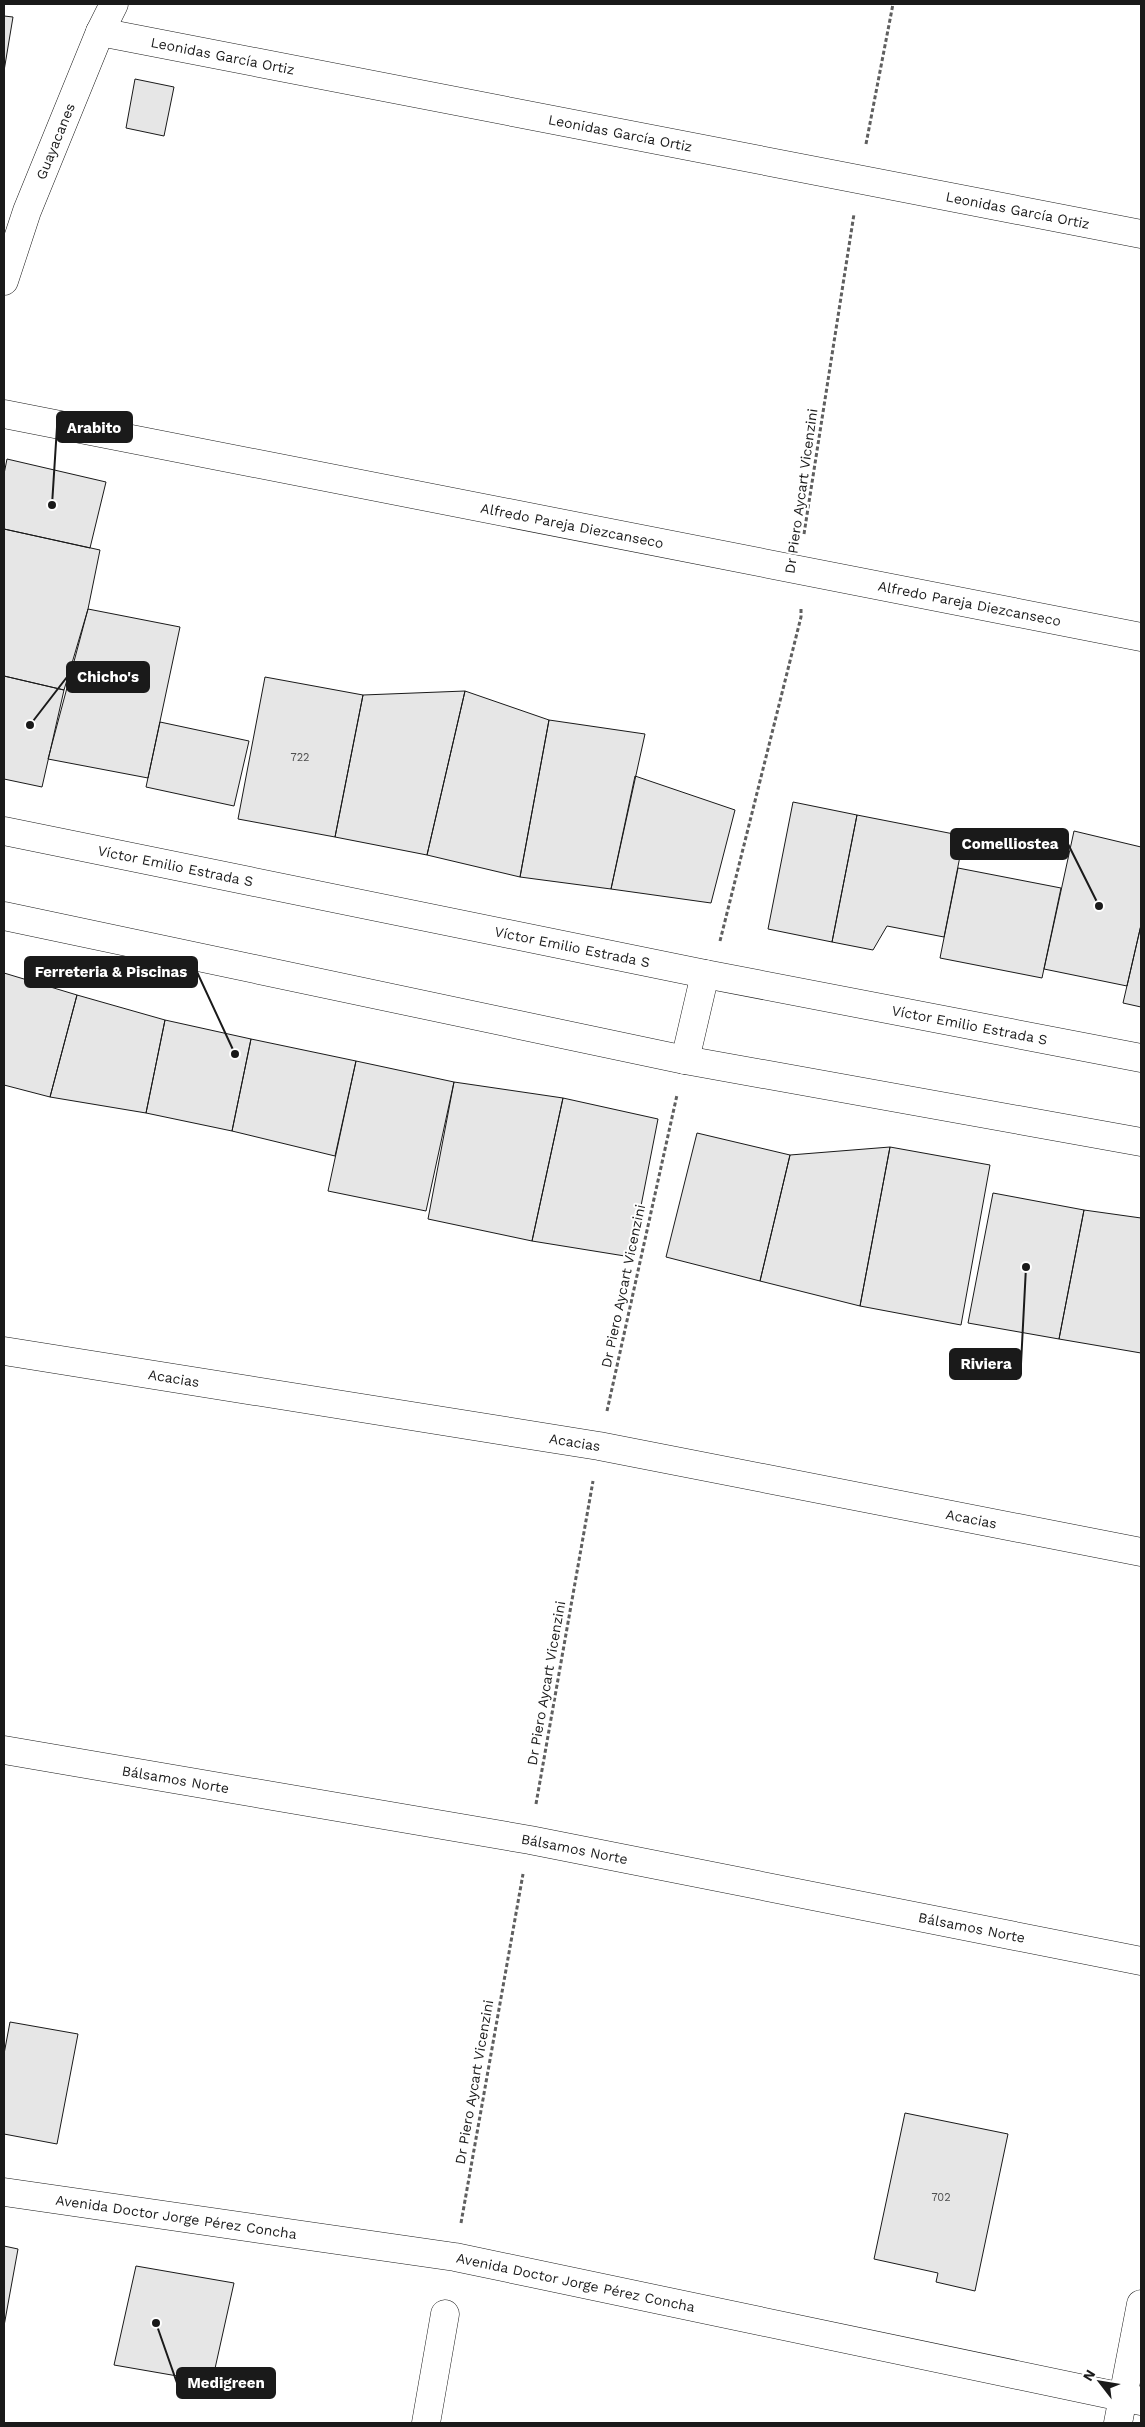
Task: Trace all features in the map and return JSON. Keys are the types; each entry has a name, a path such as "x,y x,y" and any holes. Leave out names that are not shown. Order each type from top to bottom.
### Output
{"street":[{"name":"Guayacanes","path":"4,281 27,211 100,32 114,4"},
{"name":"Leonidas García Ortiz","path":"100,32 1141,234"},
{"name":"Alfredo Pareja Diezcanseco","path":"4,414 1141,637"},
{"name":"Víctor Emilio Estrada S","path":"4,831 705,974 1141,1058"},
{"path":"4,916 685,1060 1141,1142"},
{"path":"685,1060 705,974"},
{"name":"Acacias","path":"4,1351 599,1446 1141,1552"},
{"name":"Bálsamos Norte","path":"4,1750 530,1840 1141,1961"},
{"name":"Avenida Doctor Jorge Pérez Concha","path":"4,2192 455,2257 1128,2407"},
{"path":"1128,2407 1141,2304"},
{"path":"426,2423 445,2314"}],"path":[{"name":"Dr Piero Aycart Vicenzini","path":"705,974 718,947 801,617 799,570 859,179 893,4"},
{"name":"Dr Piero Aycart Vicenzini","path":"455,2257 599,1446 685,1060"}],"building":[{"path":"4,16 13,17 4,71"},
{"path":"135,79 174,87 164,136 126,128"},
{"path":"7,459 106,482 90,548 4,529 4,474"},
{"path":"4,529 100,550 88,609 64,690 4,676"},
{"path":"88,609 180,627 148,778 48,759"},
{"path":"4,676 64,690 42,787 4,779"},
{"path":"265,677 363,695 335,837 238,819"},
{"path":"465,691 427,855 335,837 363,695"},
{"path":"465,691 549,720 520,877 427,855"},
{"path":"549,720 645,734 611,889 520,877"},
{"path":"160,722 249,741 234,806 146,787"},
{"path":"635,776 735,810 711,903 611,889"},
{"path":"793,802 857,815 832,942 768,929"},
{"path":"857,815 964,836 944,937 887,926 873,950 832,942"},
{"path":"1074,831 1141,847 1141,925 1127,986 1044,969"},
{"path":"958,868 1061,888 1042,978 940,958"},
{"path":"1141,925 1141,1007 1123,1003"},
{"path":"4,973 77,995 50,1097 4,1085"},
{"path":"77,995 165,1020 146,1113 50,1097"},
{"path":"165,1020 251,1039 232,1131 146,1113"},
{"path":"251,1039 356,1061 335,1156 232,1131"},
{"path":"356,1061 454,1082 426,1211 328,1191"},
{"path":"454,1082 563,1098 532,1241 428,1219"},
{"path":"563,1098 658,1119 631,1257 532,1241"},
{"path":"697,1133 790,1155 760,1281 666,1257"},
{"path":"890,1147 990,1165 961,1325 860,1306"},
{"path":"890,1147 860,1306 760,1281 790,1155"},
{"path":"993,1193 1084,1210 1059,1339 968,1323"},
{"path":"1084,1210 1141,1218 1141,1353 1059,1339"},
{"path":"10,2022 78,2034 57,2144 4,2134 4,2054"},
{"path":"905,2113 1008,2134 975,2291 936,2282 938,2273 874,2259"},
{"path":"4,2246 18,2249 4,2326"},
{"path":"136,2266 234,2283 212,2382 114,2365"}],"place":[{"name":"Arabito","path":"52,505"},
{"name":"Chicho's","path":"30,725"},
{"name":"Comelliostea","path":"1099,906"},
{"name":"Ferreteria & Piscinas","path":"235,1054"},
{"name":"Riviera","path":"1026,1267"},
{"name":"Medigreen","path":"156,2323"}]}
